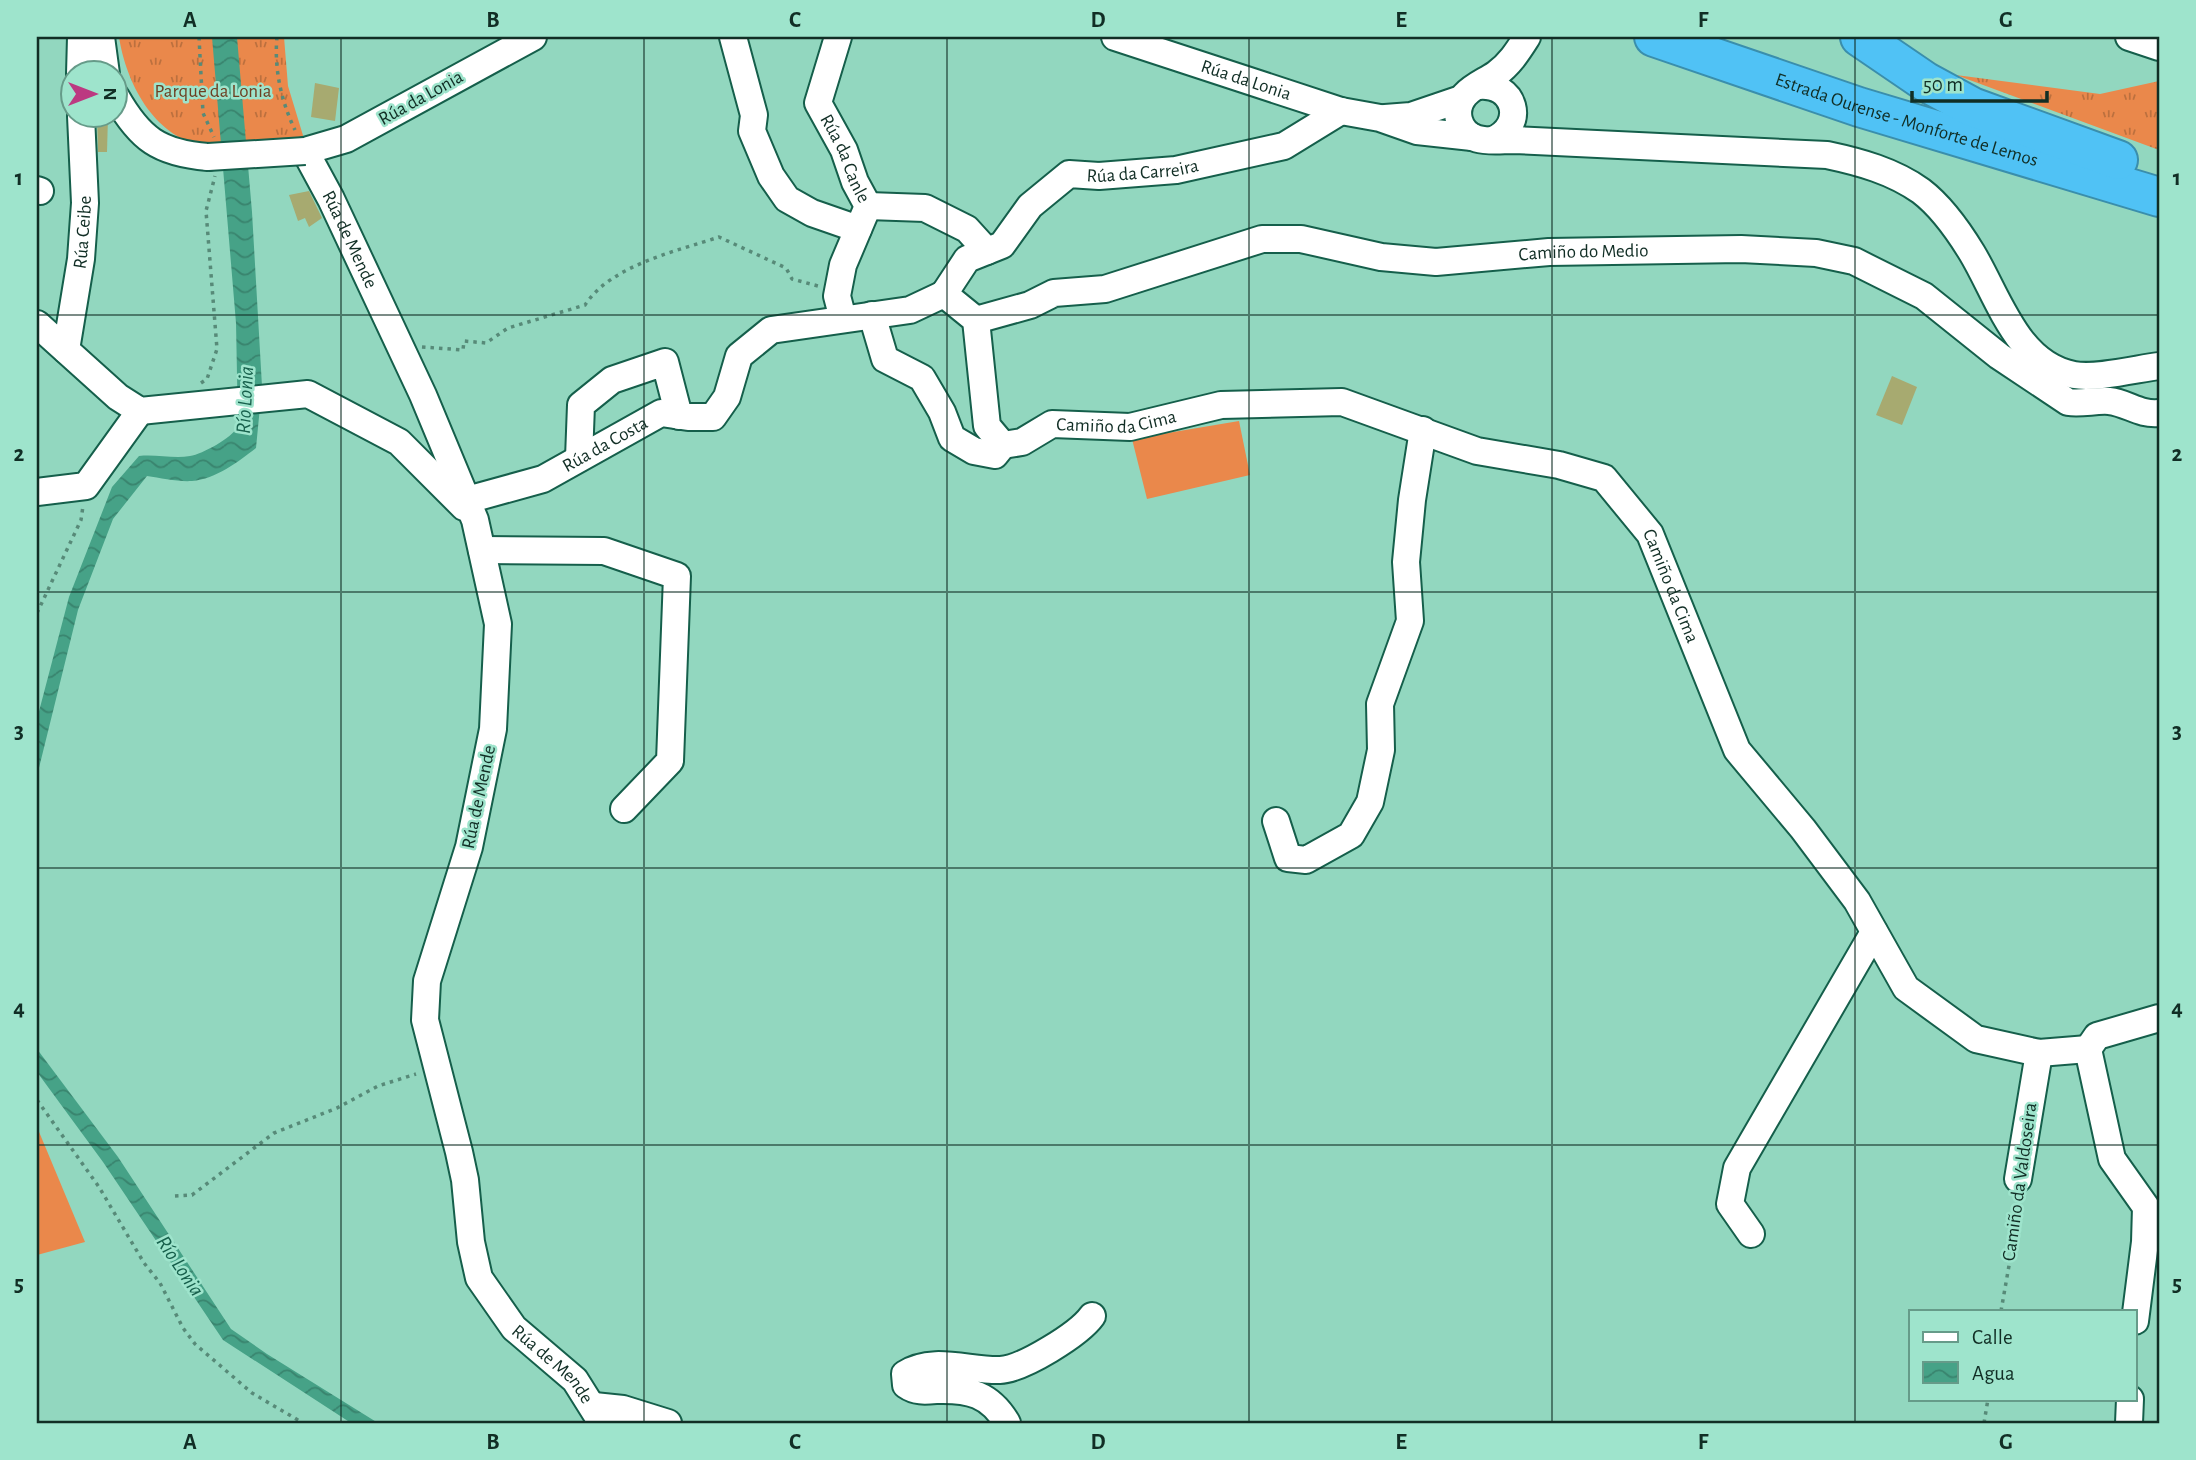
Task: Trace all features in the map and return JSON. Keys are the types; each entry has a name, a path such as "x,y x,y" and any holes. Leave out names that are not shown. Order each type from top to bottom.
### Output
{"highway":[{"name":"Estrada Ourense - Monforte de Lemos","path":"1654,37 1860,107 2159,197"},
{"path":"1860,37 1890,48 1926,82 1972,107 2159,176"}],"street":[{"path":"80,60 81,37"},
{"path":"101,37 105,60"},
{"name":"Rúa da Lonia","path":"130,119 148,139 165,149 186,155 212,159 305,151 346,139 533,37"},
{"path":"733,37 754,115 752,131 771,176 787,199 812,213 863,218 925,208 967,229 987,251"},
{"name":"Rúa da Canle","path":"838,37 818,103 844,150 863,218 843,265 837,296 843,319"},
{"name":"Rúa da Lonia","path":"1115,37 1341,111 1380,118 1418,131 1482,139 1827,155 1863,162 1921,191 1946,215 1972,253 2015,331 2036,357 2044,375"},
{"name":"Rúa da Lonia","path":"1380,118 1410,116 1470,93 1511,61 1527,37"},
{"path":"1533,37 1519,68 1513,111 1507,131 1482,139 1465,132 1458,116 1470,93 1487,85 1503,91 1513,111 1535,132 1562,142"},
{"path":"2129,37 2159,47"},
{"name":"Rúa da Carreira","path":"944,294 967,259 1002,245 1030,206 1069,174 1099,176 1176,170 1284,146 1341,111"},
{"name":"Rúa Ceibe","path":"66,350 81,259 85,203 81,130"},
{"name":"Rúa de Mende","path":"305,151 331,199 399,345 471,510 498,624 493,729 469,847 428,981 425,1020 459,1152 471,1242 479,1278 514,1328 575,1380 598,1415"},
{"name":"Camiño do Medio","path":"976,320 1030,305 1054,293 1105,289 1262,239 1301,239 1381,257 1436,262 1549,252 1741,249 1816,253 1854,261 1924,296 2044,375 2067,402 2080,404 2108,401 2147,414 2159,413"},
{"path":"944,294 976,320 987,426 1003,445"},
{"name":"Rúa da Costa","path":"471,510 543,479 661,413 713,417 727,397 739,356 771,330 911,310 944,294"},
{"name":"Camiño da Cima","path":"872,315 885,359 922,378 942,412 952,438 974,451 995,455 1003,445 1022,442 1052,424 1130,427 1221,405 1342,402 1477,451 1559,465 1604,478 1650,534 1737,750 1819,849 1857,901 1906,988 1976,1039 2039,1053 2088,1049 2096,1037 2159,1018"},
{"path":"37,324 118,397 145,410 309,394 399,442 471,510"},
{"path":"579,458 581,405 612,380 665,362 679,416"},
{"path":"2044,375 2075,375 2159,366"},
{"path":"37,492 86,486 145,410"},
{"path":"1276,821 1288,858 1306,860 1351,835 1370,802 1381,750 1380,704 1410,621 1406,562 1423,430"},
{"path":"482,550 604,551 677,576 670,761 624,809"},
{"path":"1751,1234 1730,1204 1737,1168 1874,932"},
{"path":"2088,1049 2112,1159 2152,1209 2152,1243 2136,1316"},
{"name":"Camiño da Valdoseira","path":"2018,1179 2039,1053"},
{"path":"1007,1423 999,1409 978,1395 947,1390 919,1391 906,1385 905,1374 919,1367 945,1365 1004,1370 1038,1357 1086,1324 1092,1316"},
{"path":"2129,1423 2130,1400"},
{"path":"598,1415 623,1409 668,1423"}],"path":[{"path":"197,386 207,379 217,349 206,211 214,133 203,113 199,37"},
{"path":"277,37 279,83 291,122 305,151"},
{"path":"399,345 463,351 464,341 486,343 509,328 585,304 594,291 631,268 719,237 786,268 792,279 838,291"},
{"path":"37,613 81,520 86,486"},
{"path":"175,1196 192,1195 274,1133 337,1108 396,1079 438,1071"},
{"path":"37,1100 99,1187 195,1344 252,1393 303,1423"},
{"name":"Camiño da Valdoseira","path":"2001,1310 2019,1209 2018,1179"},
{"path":"1984,1423 1988,1400"}],"green space":[{"name":"Parque da Lonia","path":"119,37 284,37 288,86 305,142 210,147 185,140 156,119 145,105 130,77 130,60 125,60"},
{"path":"1956,75 2100,94 2159,81 2159,150"},
{"path":"1239,421 1250,475 1147,499 1132,439"},
{"path":"37,1127 85,1242 37,1255"}],"water":[{"name":"Río Lonia","path":"212,37 237,37 252,212 262,386 256,448 226,469 201,480 181,481 147,476 113,519 78,610 37,776 37,719 69,597 112,487 139,456 196,455 223,440 238,427 236,323"},
{"name":"Río Lonia","path":"37,1049 118,1157 231,1329 378,1423 351,1423 223,1340 103,1162 37,1072"}],"building":[{"path":"315,83 339,88 335,121 311,117"},
{"path":"97,130 108,130 107,152 98,152"},
{"path":"309,191 322,218 309,227 305,218 298,221 289,195"},
{"path":"1892,376 1917,387 1902,425 1876,415"}]}
